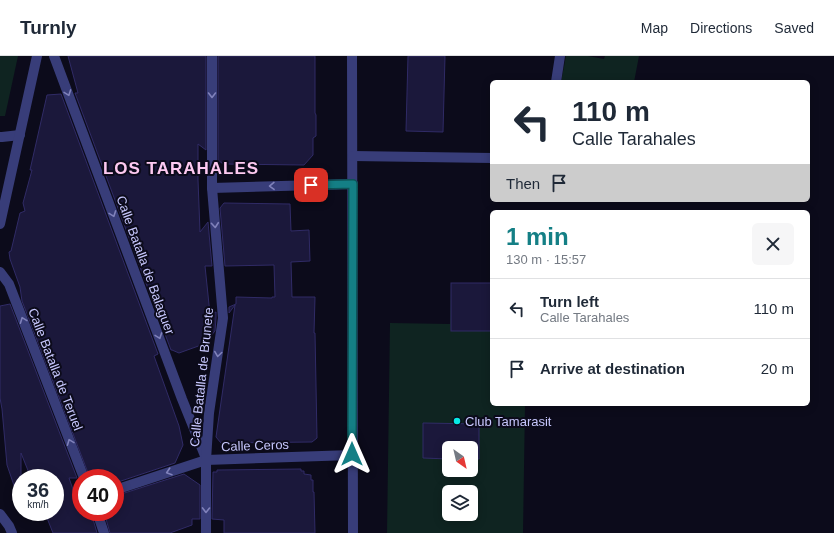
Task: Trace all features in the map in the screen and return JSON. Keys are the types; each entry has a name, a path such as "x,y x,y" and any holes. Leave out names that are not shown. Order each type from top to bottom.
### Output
{"street":[{"path":"0,224 37,56"},
{"name":"Calle Batalla de Balaguer","path":"54,56 206,460"},
{"name":"Calle Batalla de Brunete","path":"206,533 206,460 209,413 223,318 212,188 212,56"},
{"path":"352,56 353,533"},
{"path":"556,80 560,56"},
{"path":"0,137 20,135"},
{"path":"353,156 490,158"},
{"path":"212,188 353,184"},
{"name":"Calle Batalla de Teruel","path":"0,272 9,284 81,469"},
{"name":"Calle Ceros","path":"124,487 206,460 352,454"},
{"path":"0,514 9,526 12,533"},
{"path":"100,521 104,533"}],"green space":[{"path":"0,56 18,56 5,116 0,116"},
{"path":"566,56 588,56 604,59 605,56 639,56 634,80 561,80"},
{"name":"Club Tamarasit","path":"451,283 490,283 490,406 525,406 523,533 387,533 390,323 450,324"}],"building":[{"path":"68,56 206,56 206,150 198,144 198,180 200,232 208,222 212,266 205,266 210,314 216,312 216,318 215,331 204,344 179,353 171,350 75,93 78,93"},
{"path":"218,56 315,56 316,136 313,138 313,155 304,165 223,164 218,160"},
{"path":"408,56 445,56 443,132 406,131"},
{"path":"61,94 158,354 154,356 179,426 183,445 175,463 124,480 124,469 87,469 22,301 20,287 10,259 9,252 11,251 20,213 25,211 23,203 32,170 30,170 47,95"},
{"path":"224,203 290,204 291,231 309,230 310,261 291,262 292,297 315,297 314,333 317,438 312,442 221,443 216,437 235,305 229,313 229,307 236,304 236,297 275,297 274,265 225,266 220,208"},
{"path":"451,283 490,283 490,331 451,331"},
{"path":"10,304 74,469 72,469 72,478 69,478 72,486 72,521 94,521 97,533 53,533 48,521 64,521 64,469 27,469 21,453 21,469 12,469 12,480 7,465 0,398 0,306"},
{"path":"423,423 479,424 479,459 478,441 442,441 442,459 423,458"},
{"path":"301,469 301,471 304,471 304,474 311,475 311,480 313,480 315,533 224,533 224,520 212,519 213,472 217,472 217,470"},
{"path":"184,474 200,485 200,519 192,519 192,525 170,533 110,533 107,521 124,521 124,493"}],"place":[{"name":"Club Tamarasit","path":"457,421"}],"district":[{"name":"LOS TARAHALES","path":"181,168"}],"route":[{"path":"311,185 353,184 352,454"}]}
